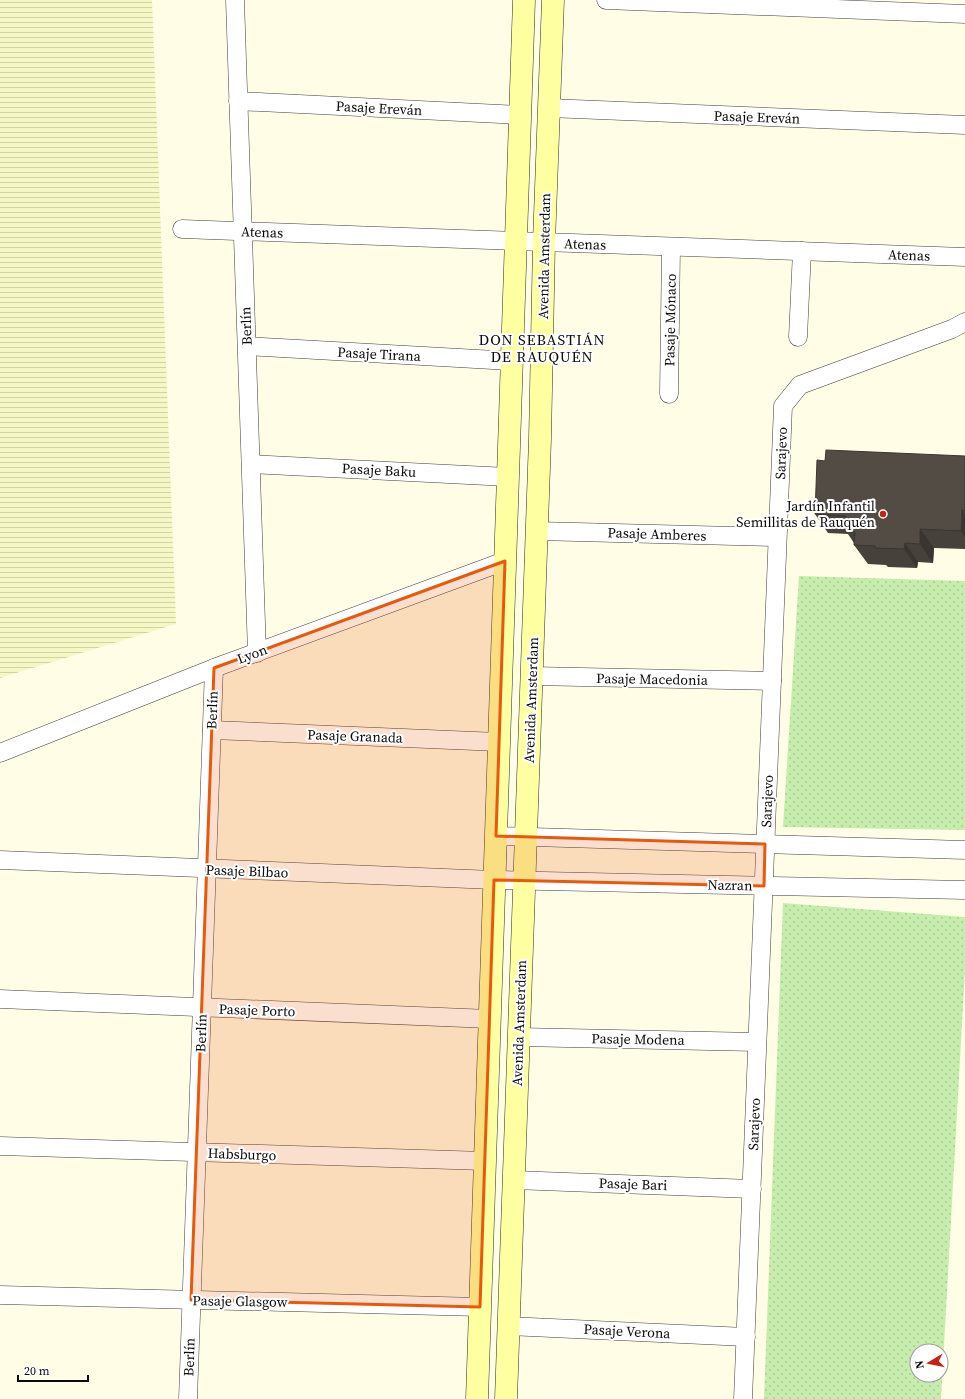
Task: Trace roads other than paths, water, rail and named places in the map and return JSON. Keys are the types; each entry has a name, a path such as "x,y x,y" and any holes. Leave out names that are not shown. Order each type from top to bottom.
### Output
{"street":[{"name":"Berlín","path":"235,0 257,652"},
{"name":"Avenida Amsterdam","path":"477,1399 524,0"},
{"name":"Avenida Amsterdam","path":"506,1399 537,531 548,108 553,0"},
{"path":"606,0 702,2 965,14"},
{"name":"Pasaje Ereván","path":"238,101 520,115"},
{"name":"Pasaje Ereván","path":"548,108 965,125"},
{"name":"Atenas","path":"182,229 965,257"},
{"name":"Pasaje Mónaco","path":"669,394 671,247"},
{"path":"798,337 802,252"},
{"name":"Sarajevo","path":"743,1399 783,406 800,385 952,329 965,322"},
{"name":"Pasaje Tirana","path":"247,346 512,361"},
{"name":"Pasaje Baku","path":"251,464 508,477"},
{"name":"Pasaje Amberes","path":"537,531 777,537"},
{"name":"Lyon","path":"0,753 214,668 505,561"},
{"name":"Berlín","path":"188,1399 214,668"},
{"name":"Pasaje Macedonia","path":"532,676 772,682"},
{"name":"Pasaje Granada","path":"212,730 499,742"},
{"path":"496,836 965,850"},
{"name":"Pasaje Bilbao","path":"0,860 494,880"},
{"name":"Nazran","path":"494,880 965,890"},
{"name":"Pasaje Porto","path":"0,999 490,1019"},
{"name":"Pasaje Modena","path":"519,1036 757,1042"},
{"name":"Habsburgo","path":"0,1146 485,1161"},
{"name":"Pasaje Bari","path":"514,1180 752,1188"},
{"name":"Pasaje Glasgow","path":"0,1295 480,1307"},
{"name":"Pasaje Verona","path":"508,1326 746,1337"}],"place":[{"name":"Jardín Infantil Semillitas de Rauquén","path":"883,514"}],"district":[{"name":"DON SEBASTIÁN DE RAUQUÉN","path":"542,348"}]}
